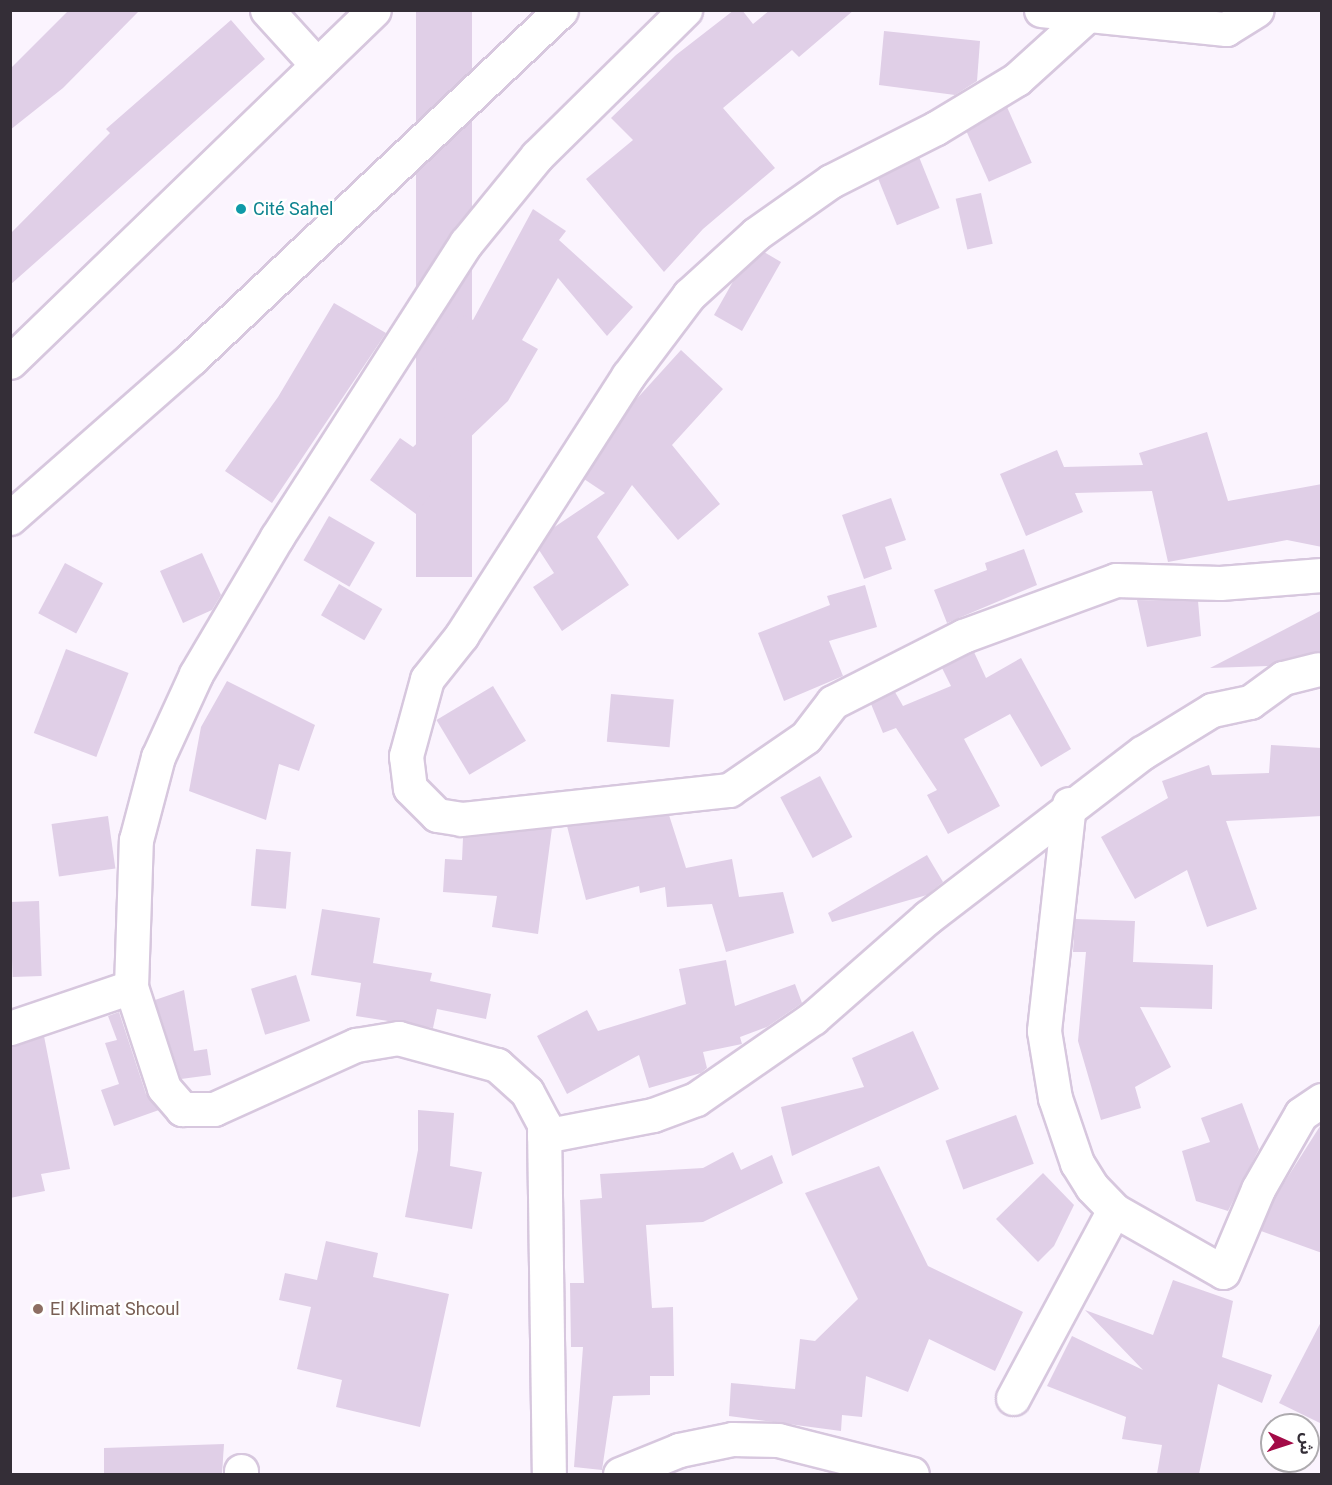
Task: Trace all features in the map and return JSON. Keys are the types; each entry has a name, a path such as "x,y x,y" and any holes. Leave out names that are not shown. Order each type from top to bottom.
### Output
{"street":[{"path":"267,10 317,65"},
{"path":"10,362 374,10"},
{"path":"10,518 192,358 561,10"},
{"path":"549,1474 544,1124 527,1092 496,1065 398,1038 357,1045 214,1109 182,1110 164,1088 131,987 136,840 158,757 196,674 277,537 466,243 537,156 686,10"},
{"path":"1041,10 1092,11 1226,29 1257,10"},
{"path":"1092,11 1017,79 936,129 831,181 756,234 689,295 628,376 462,635 427,679 406,756 410,788 436,815 461,819 729,790 806,736 833,702 974,632 1116,580 1220,583 1322,575"},
{"path":"544,1136 653,1115 705,1093 813,1018 1070,804 1212,710 1250,702 1283,678 1318,669"},
{"path":"1070,804 1044,1031 1055,1098 1077,1163 1114,1210 1223,1272 1258,1189 1301,1114 1322,1100"},
{"path":"10,1028 131,987"},
{"path":"1013,1398 1114,1210"},
{"path":"620,1474 679,1450 732,1439 778,1440 912,1474"}],"building":[{"path":"69,10 140,10 63,88 10,130 10,69"},
{"path":"416,10 472,10 472,577 416,577"},
{"path":"734,10 742,10 753,24 770,10 854,10 799,57 792,50 723,108 775,168 703,229 664,272 586,179 633,140 611,118 676,55"},
{"path":"231,20 265,59 10,285 10,234 110,133 106,129"},
{"path":"884,31 980,41 977,81 955,95 879,85"},
{"path":"1007,107 1032,163 989,182 964,126"},
{"path":"919,157 940,208 897,225 876,174"},
{"path":"981,193 993,244 967,250 956,199"},
{"path":"533,209 566,231 559,240 633,307 607,336 558,278 522,340 538,349 508,401 439,467 447,472 416,514 370,480 400,438 413,447 472,392 433,370 464,315 473,320"},
{"path":"764,252 781,262 742,331 714,315 735,278"},
{"path":"334,303 386,333 272,503 225,471 278,397"},
{"path":"681,350 723,389 672,445 720,504 678,540 632,485 597,537 629,585 562,631 533,587 554,573 539,550 553,528 605,493 584,479 632,404"},
{"path":"1207,432 1228,501 1322,484 1322,547 1287,540 1168,562 1152,491 1075,493 1083,512 1026,536 1000,474 1057,450 1064,467 1143,465 1139,453"},
{"path":"891,498 906,540 885,547 892,569 864,579 842,515"},
{"path":"329,516 375,542 349,587 304,560"},
{"path":"1024,549 1037,585 947,623 934,590 987,570 985,563"},
{"path":"202,553 221,595 212,610 183,623 160,571"},
{"path":"65,563 103,583 76,634 38,613"},
{"path":"339,584 382,609 364,640 321,615"},
{"path":"865,585 877,627 829,641 843,676 784,701 758,633 830,605 827,596"},
{"path":"1137,600 1198,601 1201,636 1147,647"},
{"path":"1322,610 1322,651 1268,666 1210,668"},
{"path":"66,649 129,673 96,757 34,733"},
{"path":"974,652 986,678 1021,658 1071,749 1041,767 1010,714 964,739 1000,806 948,834 927,795 937,790 896,728 883,733 871,704 895,692 903,706 951,686 942,668"},
{"path":"227,681 315,725 299,771 279,764 266,820 189,791 201,727"},
{"path":"493,686 526,741 469,775 436,720"},
{"path":"611,694 674,699 670,747 607,742"},
{"path":"1271,745 1322,748 1322,816 1226,821 1257,909 1207,927 1187,870 1135,899 1101,837 1168,798 1162,781 1209,765 1212,775 1269,773"},
{"path":"820,776 852,837 813,858 780,797"},
{"path":"669,815 686,868 732,859 739,897 783,892 794,933 726,952 712,904 667,907 665,887 640,893 639,886 586,900 567,826"},
{"path":"108,816 115,868 59,876 52,824"},
{"path":"552,828 538,934 492,927 497,896 443,892 445,859 462,860 463,838"},
{"path":"256,849 291,852 286,909 251,906"},
{"path":"927,855 943,882 927,895 832,922 828,913"},
{"path":"39,901 42,976 13,977 10,902"},
{"path":"322,909 380,918 373,963 432,973 430,981 491,994 486,1019 437,1009 433,1028 356,1016 361,983 311,975"},
{"path":"1075,919 1135,921 1133,962 1213,965 1212,1009 1140,1007 1171,1067 1135,1087 1141,1108 1101,1120 1078,1041 1086,952 1073,952"},
{"path":"726,960 735,1006 795,984 802,1003 767,1027 740,1037 742,1044 703,1052 707,1068 701,1073 649,1088 639,1055 567,1094 537,1036 587,1010 598,1031 686,1004 679,969"},
{"path":"296,975 310,1021 265,1035 251,989"},
{"path":"184,990 194,1051 207,1049 211,1075 181,1079 155,1000"},
{"path":"119,1012 146,1094 159,1110 114,1126 101,1090 119,1084 105,1043 117,1040 108,1016"},
{"path":"913,1031 939,1089 792,1156 781,1107 864,1087 852,1058"},
{"path":"44,1036 70,1169 41,1174 45,1191 10,1198 10,1046"},
{"path":"1242,1103 1259,1149 1228,1211 1196,1201 1182,1151 1210,1142 1201,1118"},
{"path":"418,1110 454,1113 450,1166 482,1172 472,1229 405,1217 418,1150"},
{"path":"1016,1115 1034,1164 963,1190 946,1141"},
{"path":"1322,1123 1322,1253 1261,1231 1275,1197"},
{"path":"733,1152 741,1170 772,1155 783,1183 703,1222 646,1225 652,1308 673,1307 674,1376 650,1376 650,1395 613,1396 602,1470 574,1467 583,1347 571,1347 570,1283 584,1283 580,1200 602,1198 600,1174 703,1168"},
{"path":"879,1166 928,1266 1023,1312 995,1371 929,1339 908,1392 866,1376 862,1417 842,1415 841,1431 729,1416 731,1383 795,1389 800,1339 815,1341 858,1299 805,1193"},
{"path":"1043,1173 1074,1205 1054,1246 1038,1262 996,1219"},
{"path":"326,1241 378,1253 373,1277 449,1294 420,1427 336,1407 342,1380 297,1369 311,1307 279,1300 285,1273 317,1280"},
{"path":"1173,1280 1233,1301 1222,1357 1272,1375 1262,1403 1218,1384 1199,1474 1157,1474 1162,1445 1122,1439 1126,1417 1047,1386 1072,1336 1143,1370 1085,1310 1153,1335"},
{"path":"1322,1320 1322,1424 1320,1413 1299,1413 1279,1403"},
{"path":"224,1444 222,1474 104,1474 104,1448"}],"place":[{"name":"Cité Sahel","path":"241,209"},
{"name":"El Klimat Shcoul","path":"38,1309"}]}
